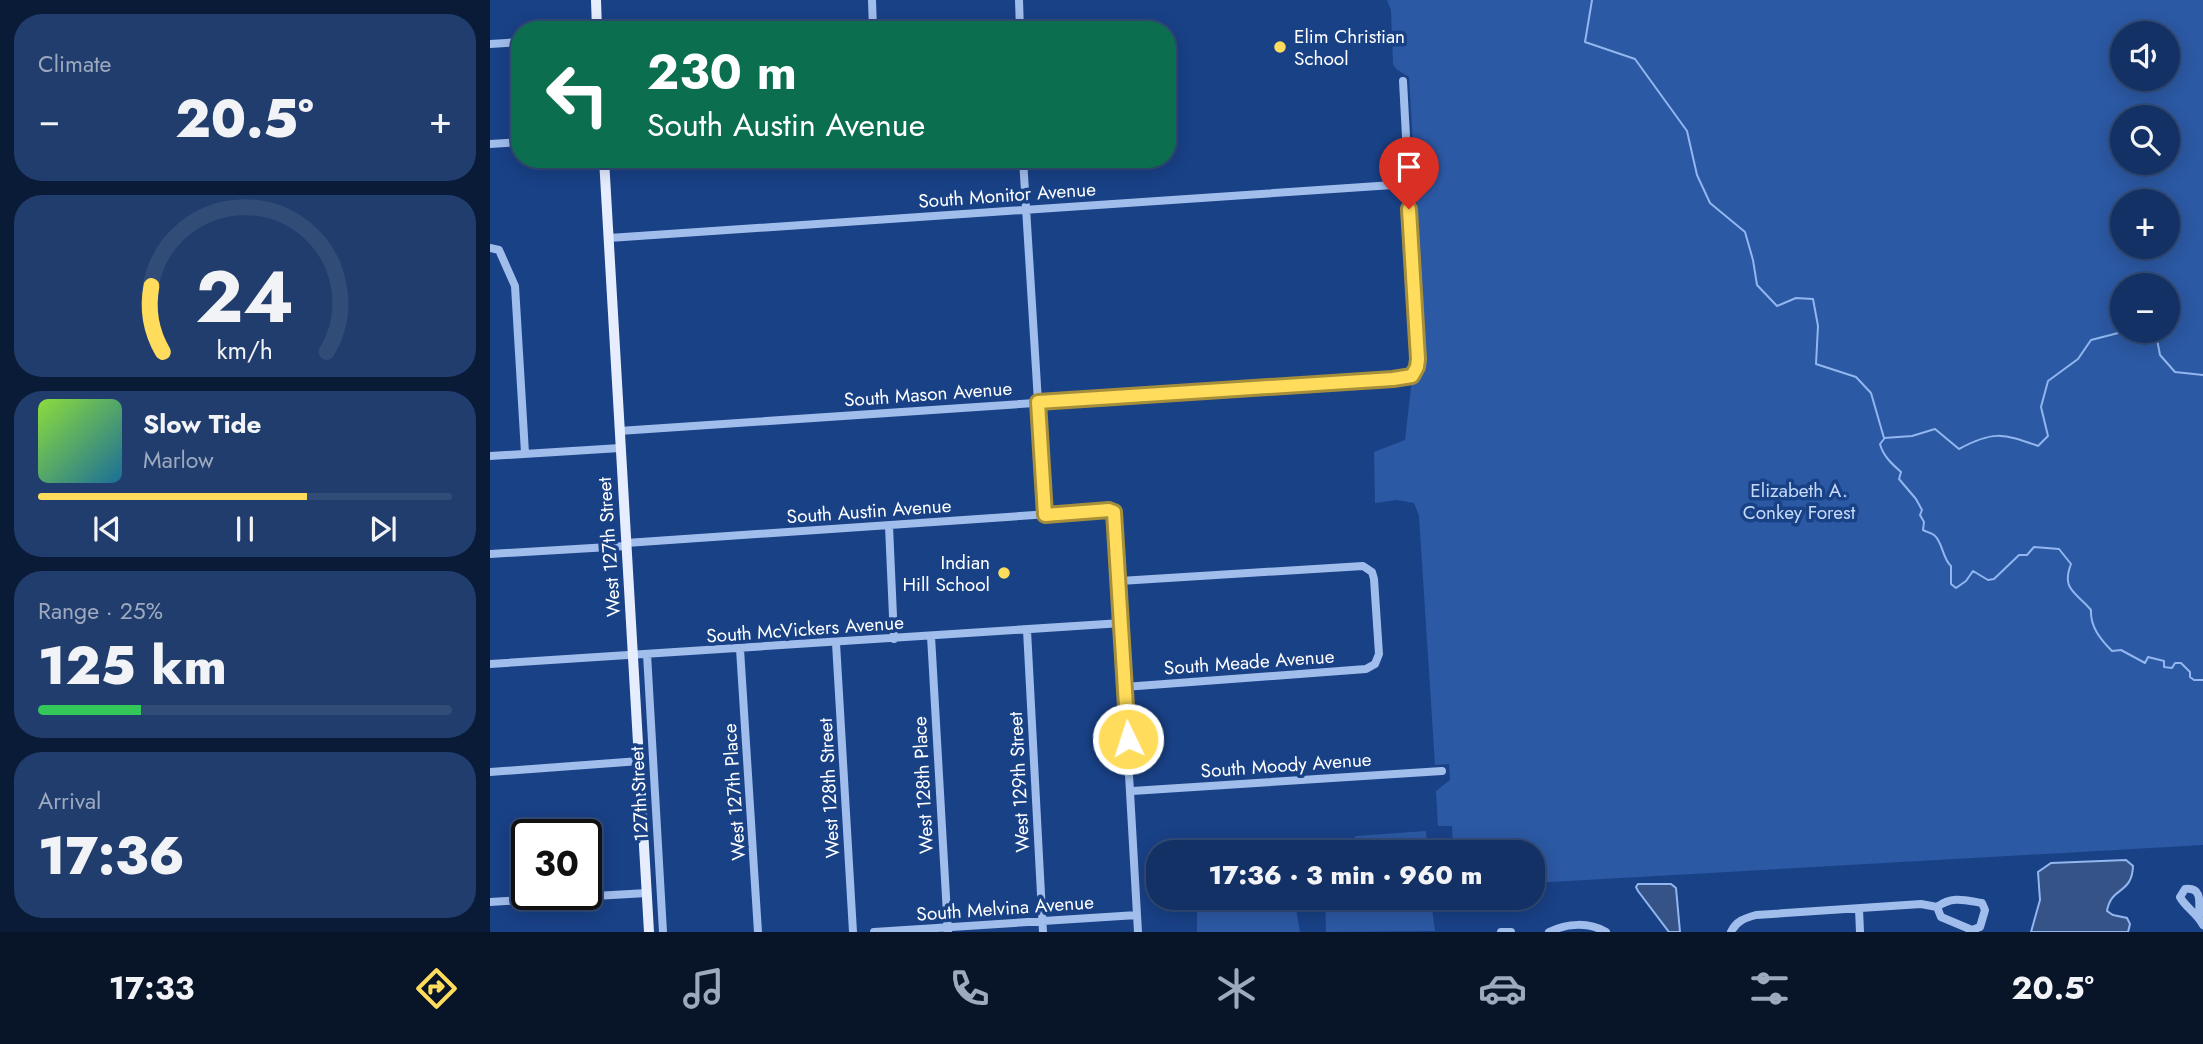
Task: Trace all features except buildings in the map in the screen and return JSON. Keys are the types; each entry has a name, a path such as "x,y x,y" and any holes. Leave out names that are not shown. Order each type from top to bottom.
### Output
{"main road":[{"path":"596,0 597,21"},
{"name":"West 127th Street","path":"605,168 649,932"}],"street":[{"path":"872,0 873,21"},
{"path":"1019,0 1020,21"},
{"path":"490,44 511,42"},
{"path":"1403,81 1408,184"},
{"path":"490,144 511,143"},
{"path":"1024,168 1045,515"},
{"name":"South Monitor Avenue","path":"609,238 1408,184"},
{"name":"South Mason Avenue","path":"620,430 1407,378 1415,373 1418,359 1408,184"},
{"path":"495,249 515,286 524,453"},
{"path":"490,456 620,448"},
{"name":"South Austin Avenue","path":"490,554 1109,510 1114,512 1120,582"},
{"path":"889,526 894,639"},
{"name":"South Meade Avenue","path":"1120,582 1358,565 1372,572 1374,579 1379,654 1375,664 1366,669 1124,687"},
{"path":"1120,582 1139,932"},
{"name":"South McVickers Avenue","path":"490,664 1122,624"},
{"name":"West 129th Street","path":"1027,630 1043,932"},
{"name":"West 128th Place","path":"931,636 948,930"},
{"name":"West 128th Street","path":"836,643 853,932"},
{"name":"West 127th Place","path":"740,649 758,932"},
{"name":"127th Street","path":"647,654 663,932"},
{"path":"490,772 640,761"},
{"name":"South Moody Avenue","path":"1132,791 1442,771"},
{"path":"490,902 647,893"},
{"path":"1731,932 1734,925 1756,915 1921,904 1937,907 1946,900 1982,903 1985,910 1980,927 1972,930 1941,917 1937,907"},
{"path":"1858,909 1860,932"},
{"name":"South Melvina Avenue","path":"874,932 948,930 1138,915"},
{"path":"2199,916 2203,925"},
{"path":"1549,932 1582,924 1599,927 1606,932"},
{"path":"1501,932 1511,932"}],"green space":[{"name":"Elizabeth A. Conkey Forest","path":"1387,0 2203,0 2203,845 1545,882 1545,840 1453,840 1452,826 1438,826 1436,791 1450,780 1449,764 1435,765 1419,516 1414,503 1397,500 1375,503 1374,452 1405,440 1412,379 1426,364 1409,77 1393,64 1391,10"},
{"path":"1426,831 1426,840 1352,840 1356,836"},
{"path":"1197,910 1296,910 1300,932 1197,932"},
{"path":"1325,910 1432,910 1435,931 1326,932"}],"shaded area":[{"path":"2126,860 2133,866 2132,875 2129,882 2109,903 2107,911 2127,918 2130,924 2128,932 2031,932 2040,900 2038,872 2051,863"},
{"path":"1638,884 1671,884 1676,888 1680,932 1669,932 1638,891"}],"waterway":[{"path":"1592,0 1585,42 1635,59 1687,131 1697,175 1710,203 1745,232 1757,285 1777,306 1796,298 1813,299 1818,326 1816,364 1856,377 1871,393 1884,438 1912,436 1935,429 1959,449 1980,439 1998,436 2016,438 2038,446 2048,436 2041,407 2048,381 2078,359 2091,340 2110,335"},
{"path":"2158,343 2160,355 2175,372 2203,375"},
{"path":"1884,439 1880,444 1883,452 1901,472 1899,479 1922,510 1920,515 1924,522 1923,530 1934,535 1939,542 1951,566 1951,584 1956,588 1966,581 1973,571 1988,580 1994,579 2019,555 2027,555 2034,547 2059,549 2071,564 2068,573 2069,585 2091,610 2094,628 2112,651 2121,650 2145,663 2148,657 2164,661 2164,667 2172,668 2175,663 2181,663 2190,672 2190,677 2203,680"}],"place":[{"name":"Elim Christian School","path":"1280,47"},
{"name":"Indian Hill School","path":"1004,573"}],"route":[{"path":"1128,739 1114,512 1109,510 1045,515 1038,402 1412,376 1418,359 1409,209"}]}
